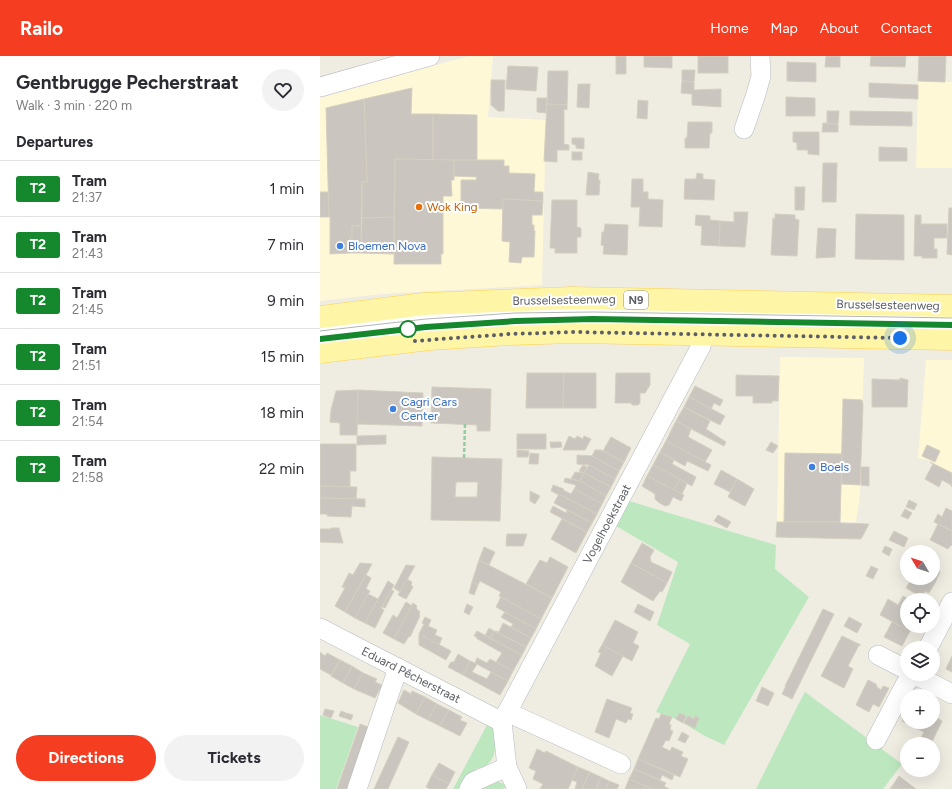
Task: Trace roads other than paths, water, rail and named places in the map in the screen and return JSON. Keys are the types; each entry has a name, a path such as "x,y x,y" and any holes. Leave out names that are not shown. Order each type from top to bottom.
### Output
{"main road":[{"name":"Brusselsesteenweg","path":"320,317 424,304 572,298 952,306"},
{"path":"320,352 429,339 574,332 952,339"}],"street":[{"path":"320,87 400,60 430,56"},
{"path":"744,129 761,76 760,56"},
{"path":"320,335 426,322 516,317 585,316 952,322"},
{"name":"Vogelhoekstraat","path":"505,717 692,363 704,334"},
{"path":"932,641 952,602"},
{"name":"Eduard Pêcherstraat","path":"320,628 398,668 505,717"},
{"path":"878,655 900,666"},
{"path":"356,789 398,668"},
{"path":"876,740 908,681"},
{"path":"927,681 952,694"},
{"path":"517,789 507,767 505,717 621,764"},
{"path":"469,789 473,782 507,767"}],"tram line":[{"path":"320,331 426,319 515,313 593,312 952,318"},
{"path":"320,339 426,327 516,321 593,319 952,325"},
{"name":"T2","path":"320,339 426,327 516,321 593,319 952,325"}],"place":[{"name":"Wok King","path":"419,207"},
{"name":"Bloemen Nova","path":"340,246"},
{"name":"Cagri Cars Center","path":"393,409"},
{"name":"Boels","path":"812,467"}]}
